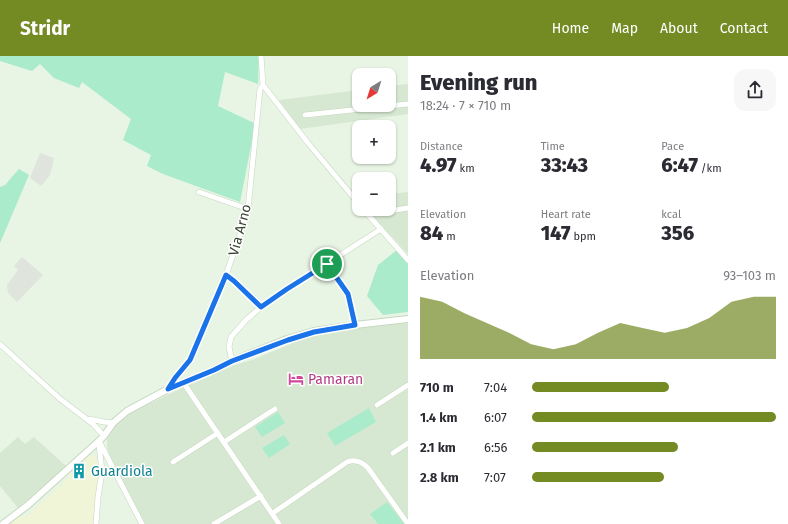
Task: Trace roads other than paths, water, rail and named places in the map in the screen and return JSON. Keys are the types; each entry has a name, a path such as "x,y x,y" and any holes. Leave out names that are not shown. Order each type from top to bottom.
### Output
{"street":[{"name":"Via Arno","path":"168,389 190,360 226,275 248,209 260,89 263,84 262,56"},
{"path":"263,84 308,143 352,196"},
{"path":"305,115 408,104"},
{"path":"199,192 248,209"},
{"path":"396,210 408,208"},
{"path":"369,216 408,260"},
{"path":"232,361 229,347 231,336 246,320 261,307 287,289 381,229"},
{"path":"327,264 348,294 355,325"},
{"path":"226,275 261,307"},
{"path":"3,524 28,505 102,439 112,423 127,411 168,389 232,361 314,332 355,325 408,319"},
{"path":"0,344 59,398 93,424 102,439 115,470 142,524"},
{"path":"183,382 279,524"},
{"path":"377,405 408,385"},
{"path":"224,442 275,410"},
{"path":"85,418 112,423"},
{"path":"172,462 218,433"},
{"path":"96,524 102,472 102,439"},
{"path":"393,453 408,443"},
{"path":"272,513 347,462 354,461 363,464 368,468 408,524"},
{"path":"102,472 115,470"},
{"path":"214,524 261,496"}],"place":[{"name":"Pamaran","path":"296,379"},
{"name":"Guardiola","path":"79,471"}]}
